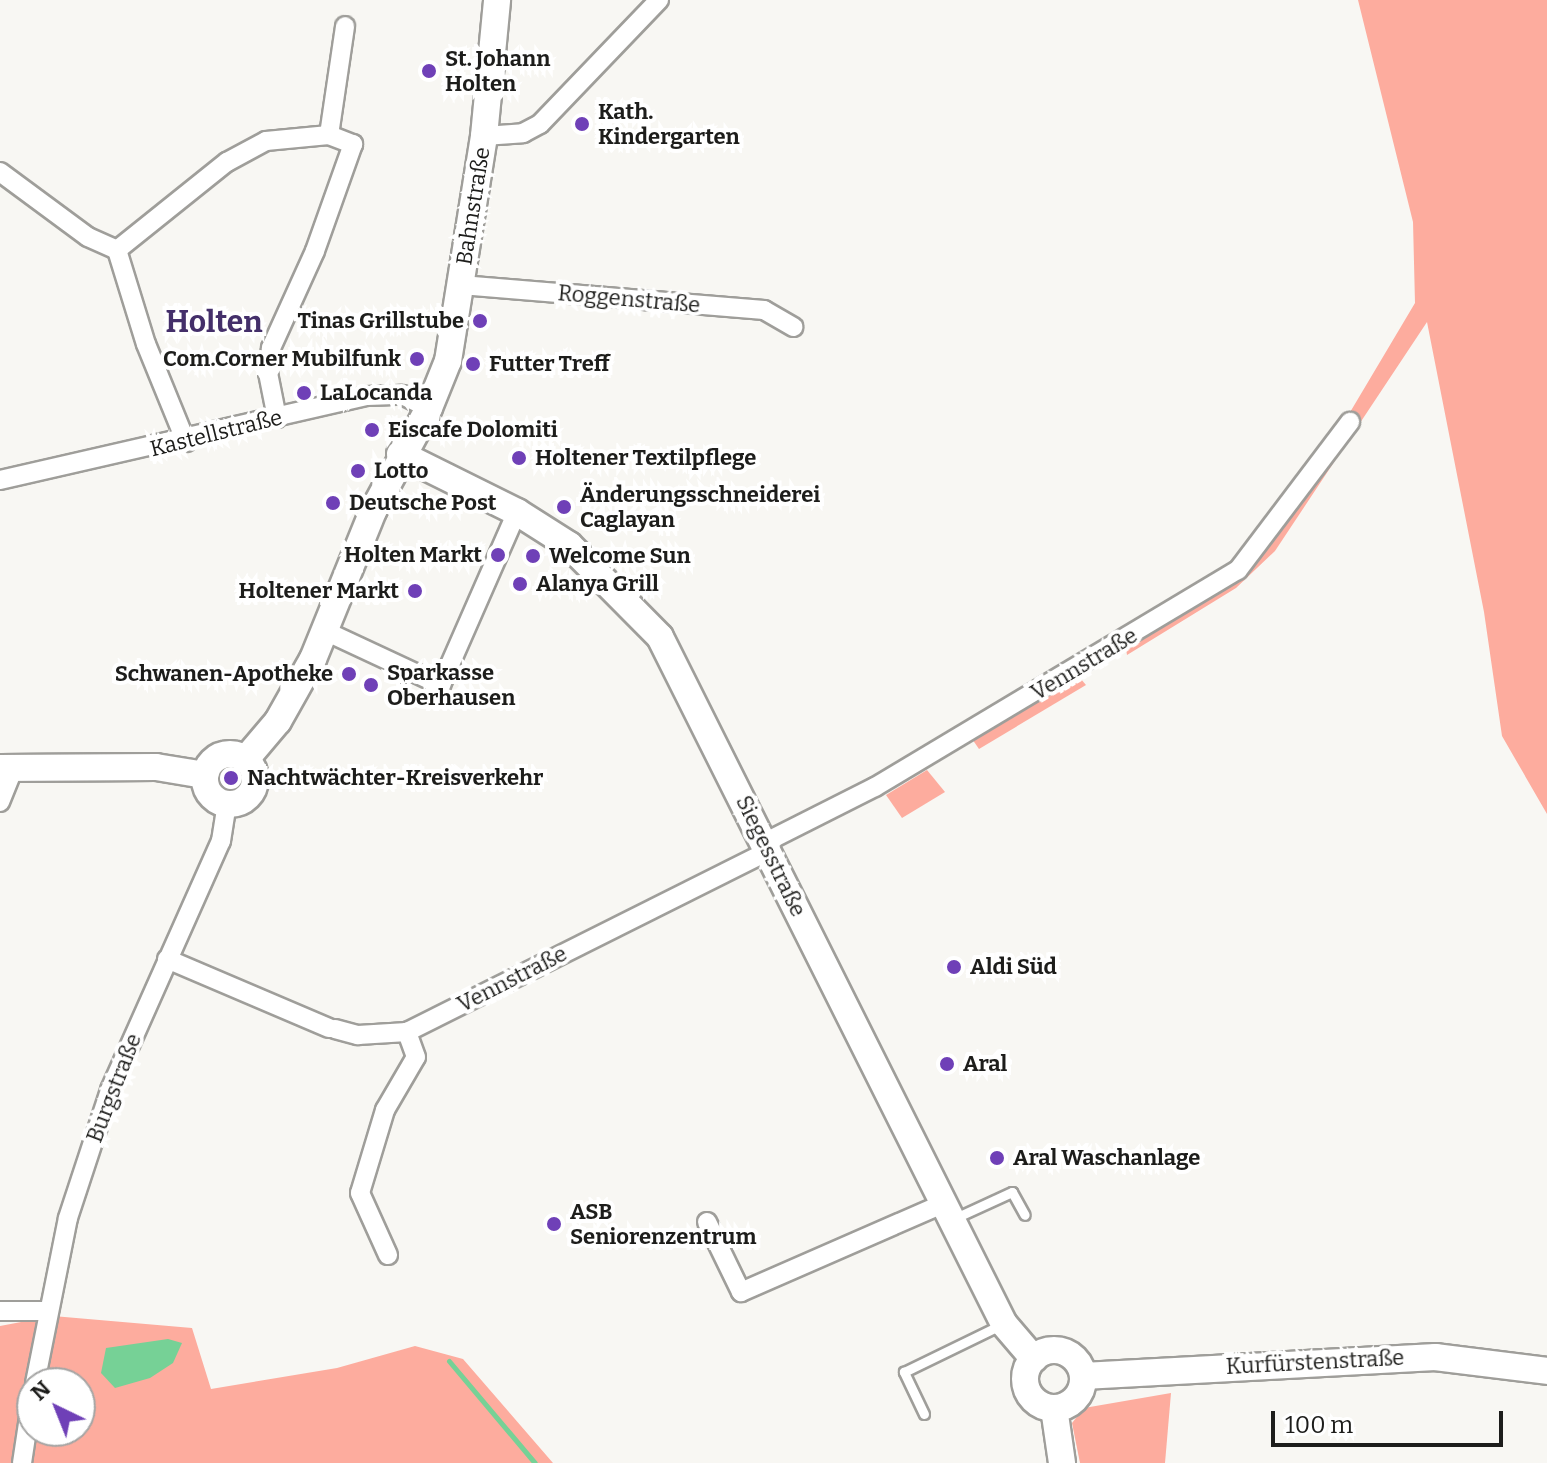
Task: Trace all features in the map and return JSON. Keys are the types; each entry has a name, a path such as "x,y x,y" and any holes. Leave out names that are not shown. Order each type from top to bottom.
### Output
{"main road":[{"name":"Bahnstraße","path":"429,408 448,361 461,285 484,136 497,0"},
{"path":"245,760 278,721 325,631 400,454 429,408"},
{"name":"Siegesstraße","path":"400,454 517,512 569,545 660,637 1004,1324 1034,1359"},
{"path":"223,756 245,760 254,772 251,793 227,804 209,793 205,775 223,756"},
{"path":"7,768 156,767 205,775"},
{"path":"1047,1351 1063,1352 1076,1361 1083,1376 1075,1399 1054,1408 1040,1405 1027,1391 1025,1375 1034,1359 1047,1351"},
{"name":"Kurfürstenstraße","path":"1083,1376 1435,1357 1547,1371"},
{"path":"1054,1408 1062,1463"}],"street":[{"path":"484,136 523,133 540,124 659,0"},
{"path":"329,135 345,26"},
{"path":"117,250 251,148 282,136 329,135 353,144 315,251 271,348 268,373 277,418"},
{"path":"0,172 88,237 117,250 146,344 186,442"},
{"name":"Roggenstraße","path":"461,285 764,310 793,327"},
{"name":"Kastellstraße","path":"0,480 186,442 367,396 402,395 429,408"},
{"name":"Vennstraße","path":"167,959 332,1029 358,1035 407,1032 889,780 1238,570 1350,422"},
{"path":"325,631 441,685 517,512"},
{"path":"0,802 7,768"},
{"name":"Burgstraße","path":"38,1367 68,1218 110,1090 221,841 227,804"},
{"path":"388,1255 360,1193 385,1110 416,1057 407,1032"},
{"path":"707,1222 741,1292 949,1211"},
{"path":"0,1311 47,1311"}],"lane":[{"path":"949,1211 1012,1192 1025,1215"},
{"path":"924,1414 904,1372 1004,1324"}],"shaded area":[{"path":"1358,0 1547,0 1547,814 1502,736 1484,612 1427,322 1275,551 1236,588 1127,655 1125,642 1220,586 1346,419 1415,303 1413,222"},
{"path":"1075,672 1086,685 979,749 970,736"},
{"path":"927,770 945,792 902,818 886,795"},
{"path":"53,1316 192,1328 211,1389 337,1368 415,1346 463,1359 553,1463 0,1463 0,1326"},
{"path":"168,1339 182,1343 173,1363 150,1378 115,1388 101,1373 106,1348"},
{"path":"1171,1393 1165,1463 1080,1463 1072,1423 1084,1408"}],"waterway":[{"path":"449,1361 535,1463"}],"place":[{"name":"St. Johann Holten","path":"429,71"},
{"name":"Kath. Kindergarten","path":"582,124"},
{"name":"Tinas Grillstube","path":"480,321"},
{"name":"Com.Corner Mubilfunk","path":"417,359"},
{"name":"Futter Treff","path":"473,364"},
{"name":"LaLocanda","path":"304,393"},
{"name":"Eiscafe Dolomiti","path":"372,430"},
{"name":"Holtener Textilpflege","path":"519,458"},
{"name":"Lotto","path":"358,471"},
{"name":"Deutsche Post","path":"333,503"},
{"name":"Änderungsschneiderei Caglayan","path":"564,507"},
{"name":"Holten Markt","path":"498,555"},
{"name":"Welcome Sun","path":"533,556"},
{"name":"Alanya Grill","path":"520,584"},
{"name":"Holtener Markt","path":"415,591"},
{"name":"Schwanen-Apotheke","path":"349,674"},
{"name":"Sparkasse Oberhausen","path":"371,685"},
{"name":"Nachtwächter-Kreisverkehr","path":"231,778"},
{"name":"Aldi Süd","path":"954,967"},
{"name":"Aral","path":"947,1064"},
{"name":"Aral Waschanlage","path":"997,1158"},
{"name":"ASB Seniorenzentrum","path":"554,1224"}],"district":[{"name":"Holten","path":"214,322"}]}
